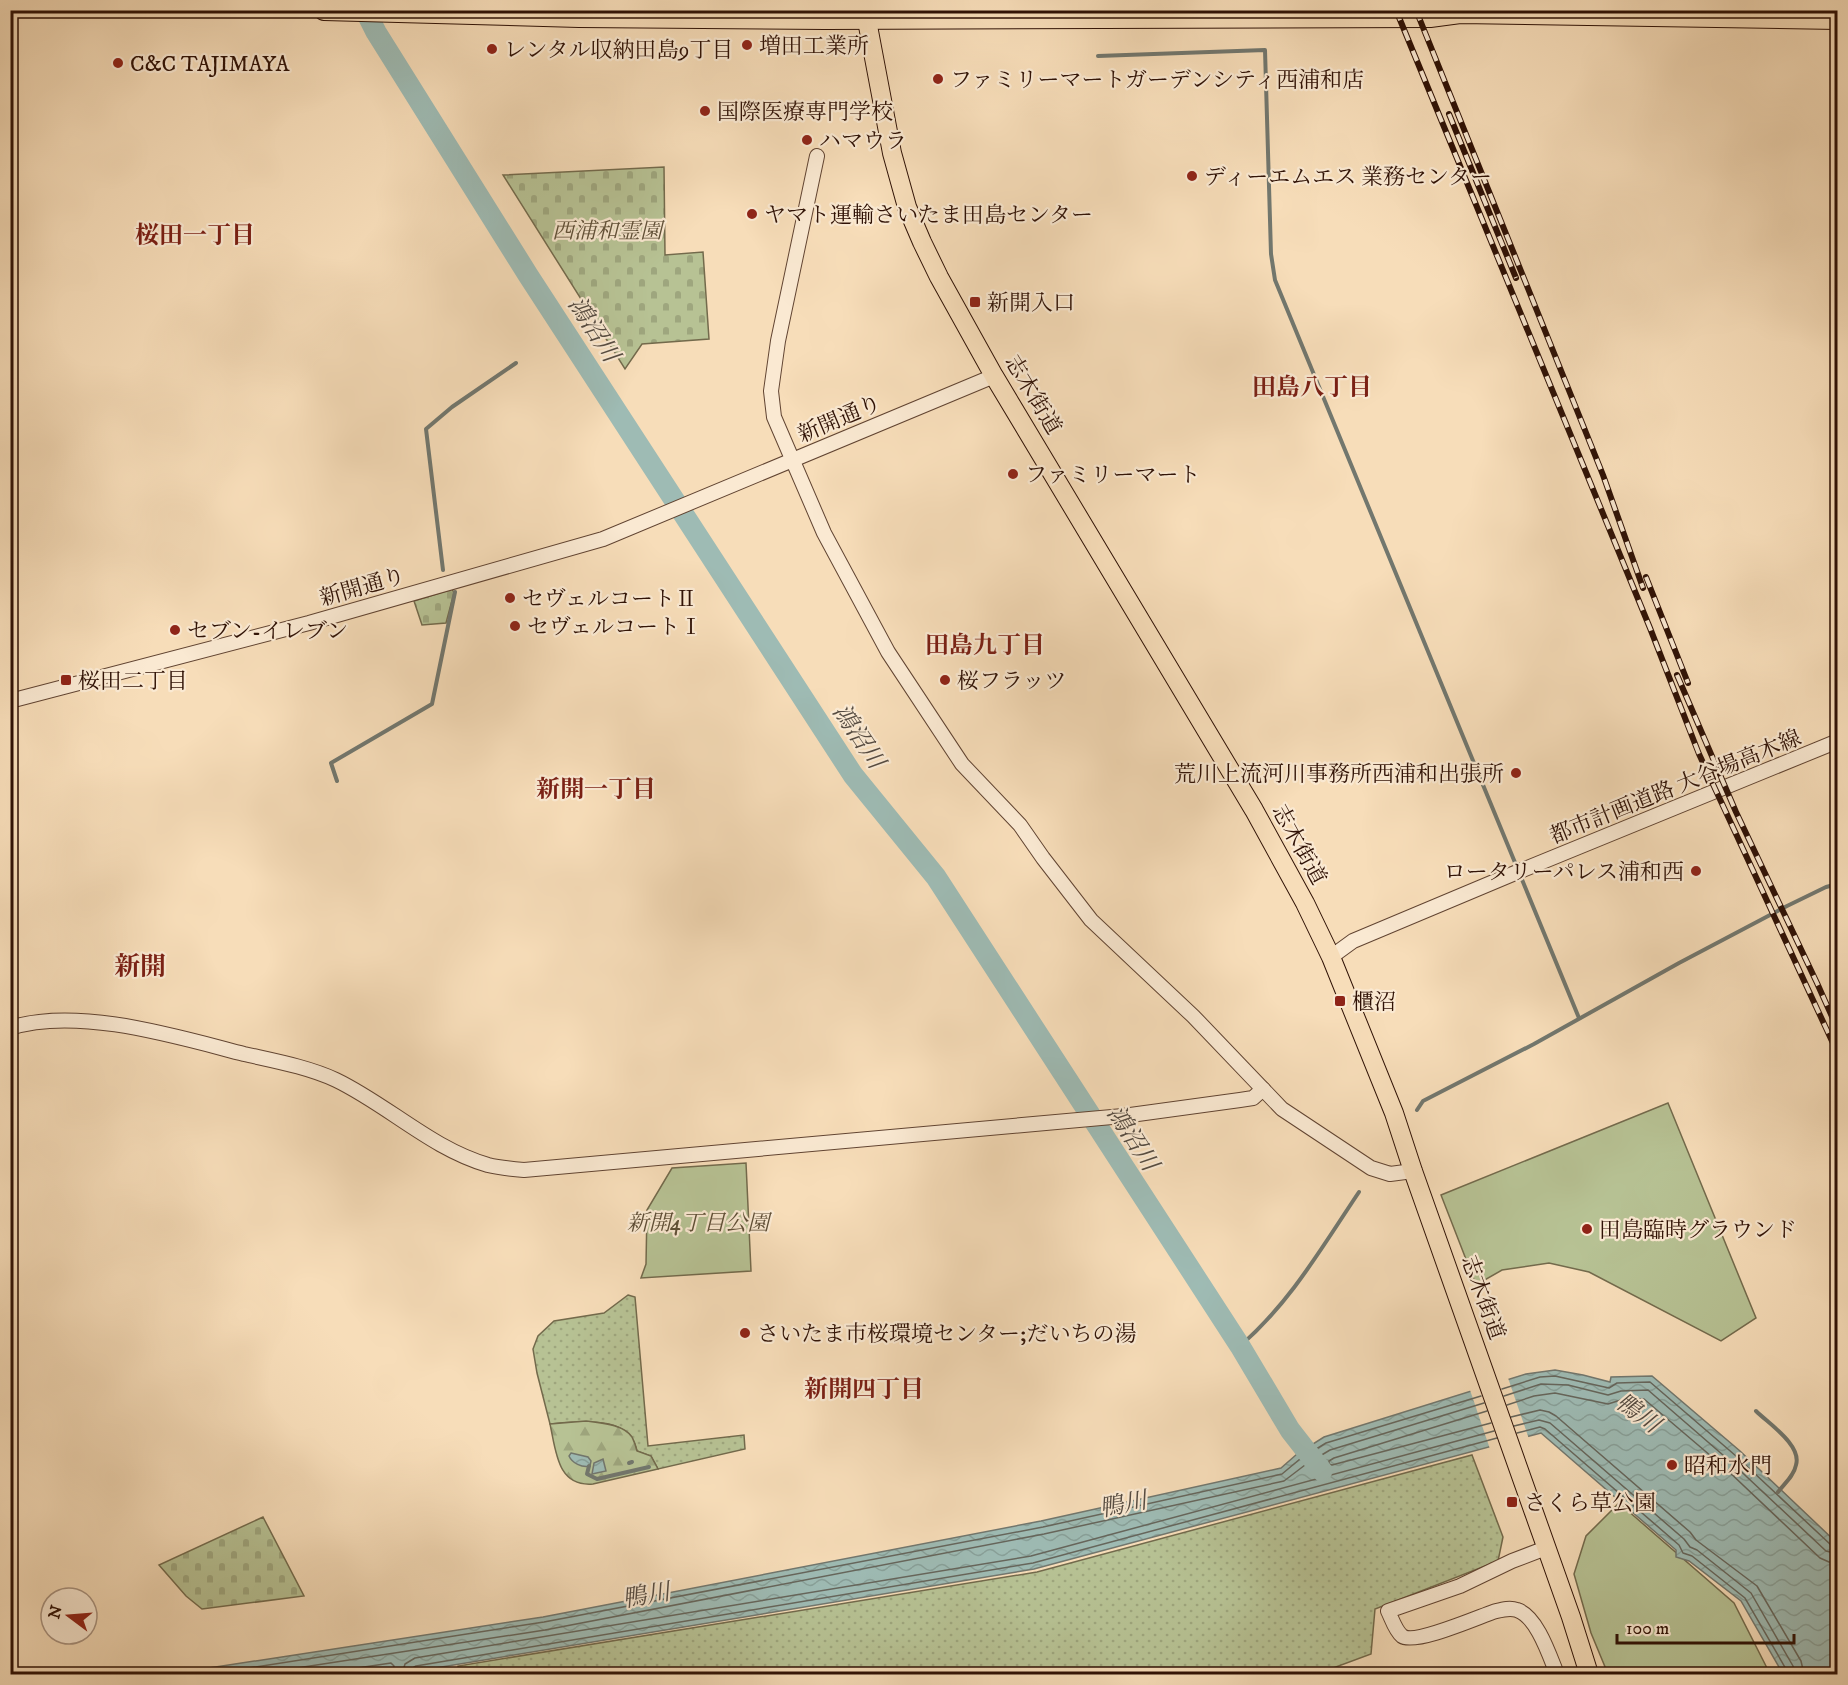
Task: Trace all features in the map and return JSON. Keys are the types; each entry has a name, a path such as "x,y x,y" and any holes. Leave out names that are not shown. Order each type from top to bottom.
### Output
{"highway":[{"path":"324,10 590,17 866,14 1430,17 1460,13"},
{"path":"1440,10 1500,14 1838,19"}],"main road":[{"name":"志木街道","path":"866,14 892,153 907,207 939,277 994,376 1254,810 1305,903 1331,957 1394,1113 1589,1674"}],"street":[{"path":"817,156 778,341 771,391 774,417 824,533 888,652 962,764 1020,825 1091,920 1193,1016 1282,1109 1371,1168 1390,1174 1413,1171"},
{"name":"新開通り","path":"10,701 309,623 603,539 994,376"},
{"name":"都市計画道路 大谷場高木線","path":"1331,957 1353,941 1838,741"},
{"path":"10,1028 50,1021 132,1027 321,1073 362,1094 449,1148 486,1164 524,1170 1123,1116 1252,1098 1263,1089"},
{"path":"1546,1548 1512,1561 1460,1586 1388,1611 1397,1630 1409,1639 1426,1636 1493,1612 1517,1610 1534,1625 1557,1674"}],"green space":[{"name":"西浦和霊園","path":"664,167 665,255 703,252 709,339 642,344 625,369 503,175"},
{"path":"452,589 454,593 446,623 422,625 414,601"},
{"name":"田島臨時グラウンド","path":"1668,1103 1756,1318 1721,1341 1589,1272 1549,1263 1502,1270 1476,1285 1441,1195"},
{"name":"新開4丁目公園","path":"746,1163 751,1271 641,1278 646,1264 647,1210 672,1168"},
{"path":"628,1295 635,1297 648,1446 744,1435 745,1449 658,1469 651,1456 637,1451 632,1438 616,1426 594,1422 550,1424 533,1349 538,1336 554,1321 604,1313"},
{"path":"586,1421 623,1429 632,1437 637,1451 651,1456 658,1469 593,1484 572,1480 560,1465 550,1424"},
{"path":"1472,1455 1503,1537 1498,1561 1375,1609 1371,1654 1317,1674 459,1674 458,1666 1037,1572"},
{"path":"1619,1503 1734,1603 1770,1674 1608,1674 1591,1633 1574,1574 1586,1536"},
{"path":"263,1517 304,1596 202,1609 186,1596 159,1565"}],"water":[{"name":"鴨川","path":"1555,1370 1610,1382 1611,1377 1652,1376 1740,1451 1837,1543 1837,1674 1783,1674 1741,1601 1689,1561 1676,1557 1676,1550 1541,1433 1034,1569 399,1674 170,1674 543,1617 1041,1521 1281,1468 1297,1454 1324,1437 1526,1374"},
{"path":"571,1453 588,1457 591,1461 590,1466 575,1463 570,1459"},
{"path":"603,1459 606,1471 592,1474 594,1463"}],"pier":[{"path":"1508,1378 1529,1439 1490,1449 1470,1390"}],"waterway":[{"name":"鴻沼川","path":"365,10 376,32 528,275 853,775 936,877 1240,1346 1290,1430 1322,1471"},
{"path":"1098,56 1265,50 1271,254 1275,280 1579,1018"},
{"name":"鴻沼川","path":"560,338 567,334"},
{"path":"443,570 426,429 452,407 516,363"},
{"path":"337,781 331,763 432,704 455,592"},
{"path":"1417,1110 1423,1101 1534,1044 1679,963 1787,906 1826,887 1838,884"},
{"path":"1240,1346 1290,1293 1359,1192"},
{"path":"1756,1411 1789,1443 1797,1457 1793,1473 1778,1492"},
{"path":"589,1466 587,1474 597,1479 649,1467"}],"railway":[{"path":"1396,10 1650,628 1699,754 1838,1054"},
{"path":"1416,10 1603,475 1643,588"},
{"path":"1449,114 1516,278"},
{"path":"1646,577 1688,683"},
{"path":"1677,675 1736,812 1838,1030"}],"place":[{"name":"増田工業所","path":"747,45"},
{"name":"レンタル収納田島9丁目","path":"492,49"},
{"name":"C&C TAJIMAYA","path":"118,63"},
{"name":"ファミリーマートガーデンシティ西浦和店","path":"938,79"},
{"name":"国際医療専門学校","path":"705,111"},
{"name":"ハマウラ","path":"807,140"},
{"name":"ディーエムエス 業務センター","path":"1192,176"},
{"name":"ヤマト運輸さいたま田島センター","path":"752,214"},
{"name":"新開入口","path":"975,302"},
{"name":"ファミリーマート","path":"1013,474"},
{"name":"セヴェルコートⅡ","path":"510,598"},
{"name":"セヴェルコートⅠ","path":"515,626"},
{"name":"セブン-イレブン","path":"175,630"},
{"name":"桜田二丁目","path":"66,680"},
{"name":"桜フラッツ","path":"945,680"},
{"name":"荒川上流河川事務所西浦和出張所","path":"1516,773"},
{"name":"ロータリーパレス浦和西","path":"1696,871"},
{"name":"櫃沼","path":"1340,1001"},
{"name":"田島臨時グラウンド","path":"1587,1229"},
{"name":"さいたま市桜環境センター;だいちの湯","path":"745,1333"},
{"name":"昭和水門","path":"1672,1465"},
{"name":"さくら草公園","path":"1512,1502"}],"district":[{"name":"桜田一丁目","path":"195,235"},
{"name":"田島八丁目","path":"1312,387"},
{"name":"田島九丁目","path":"985,645"},
{"name":"新開一丁目","path":"596,789"},
{"name":"新開","path":"140,966"},
{"name":"新開四丁目","path":"864,1389"}]}
